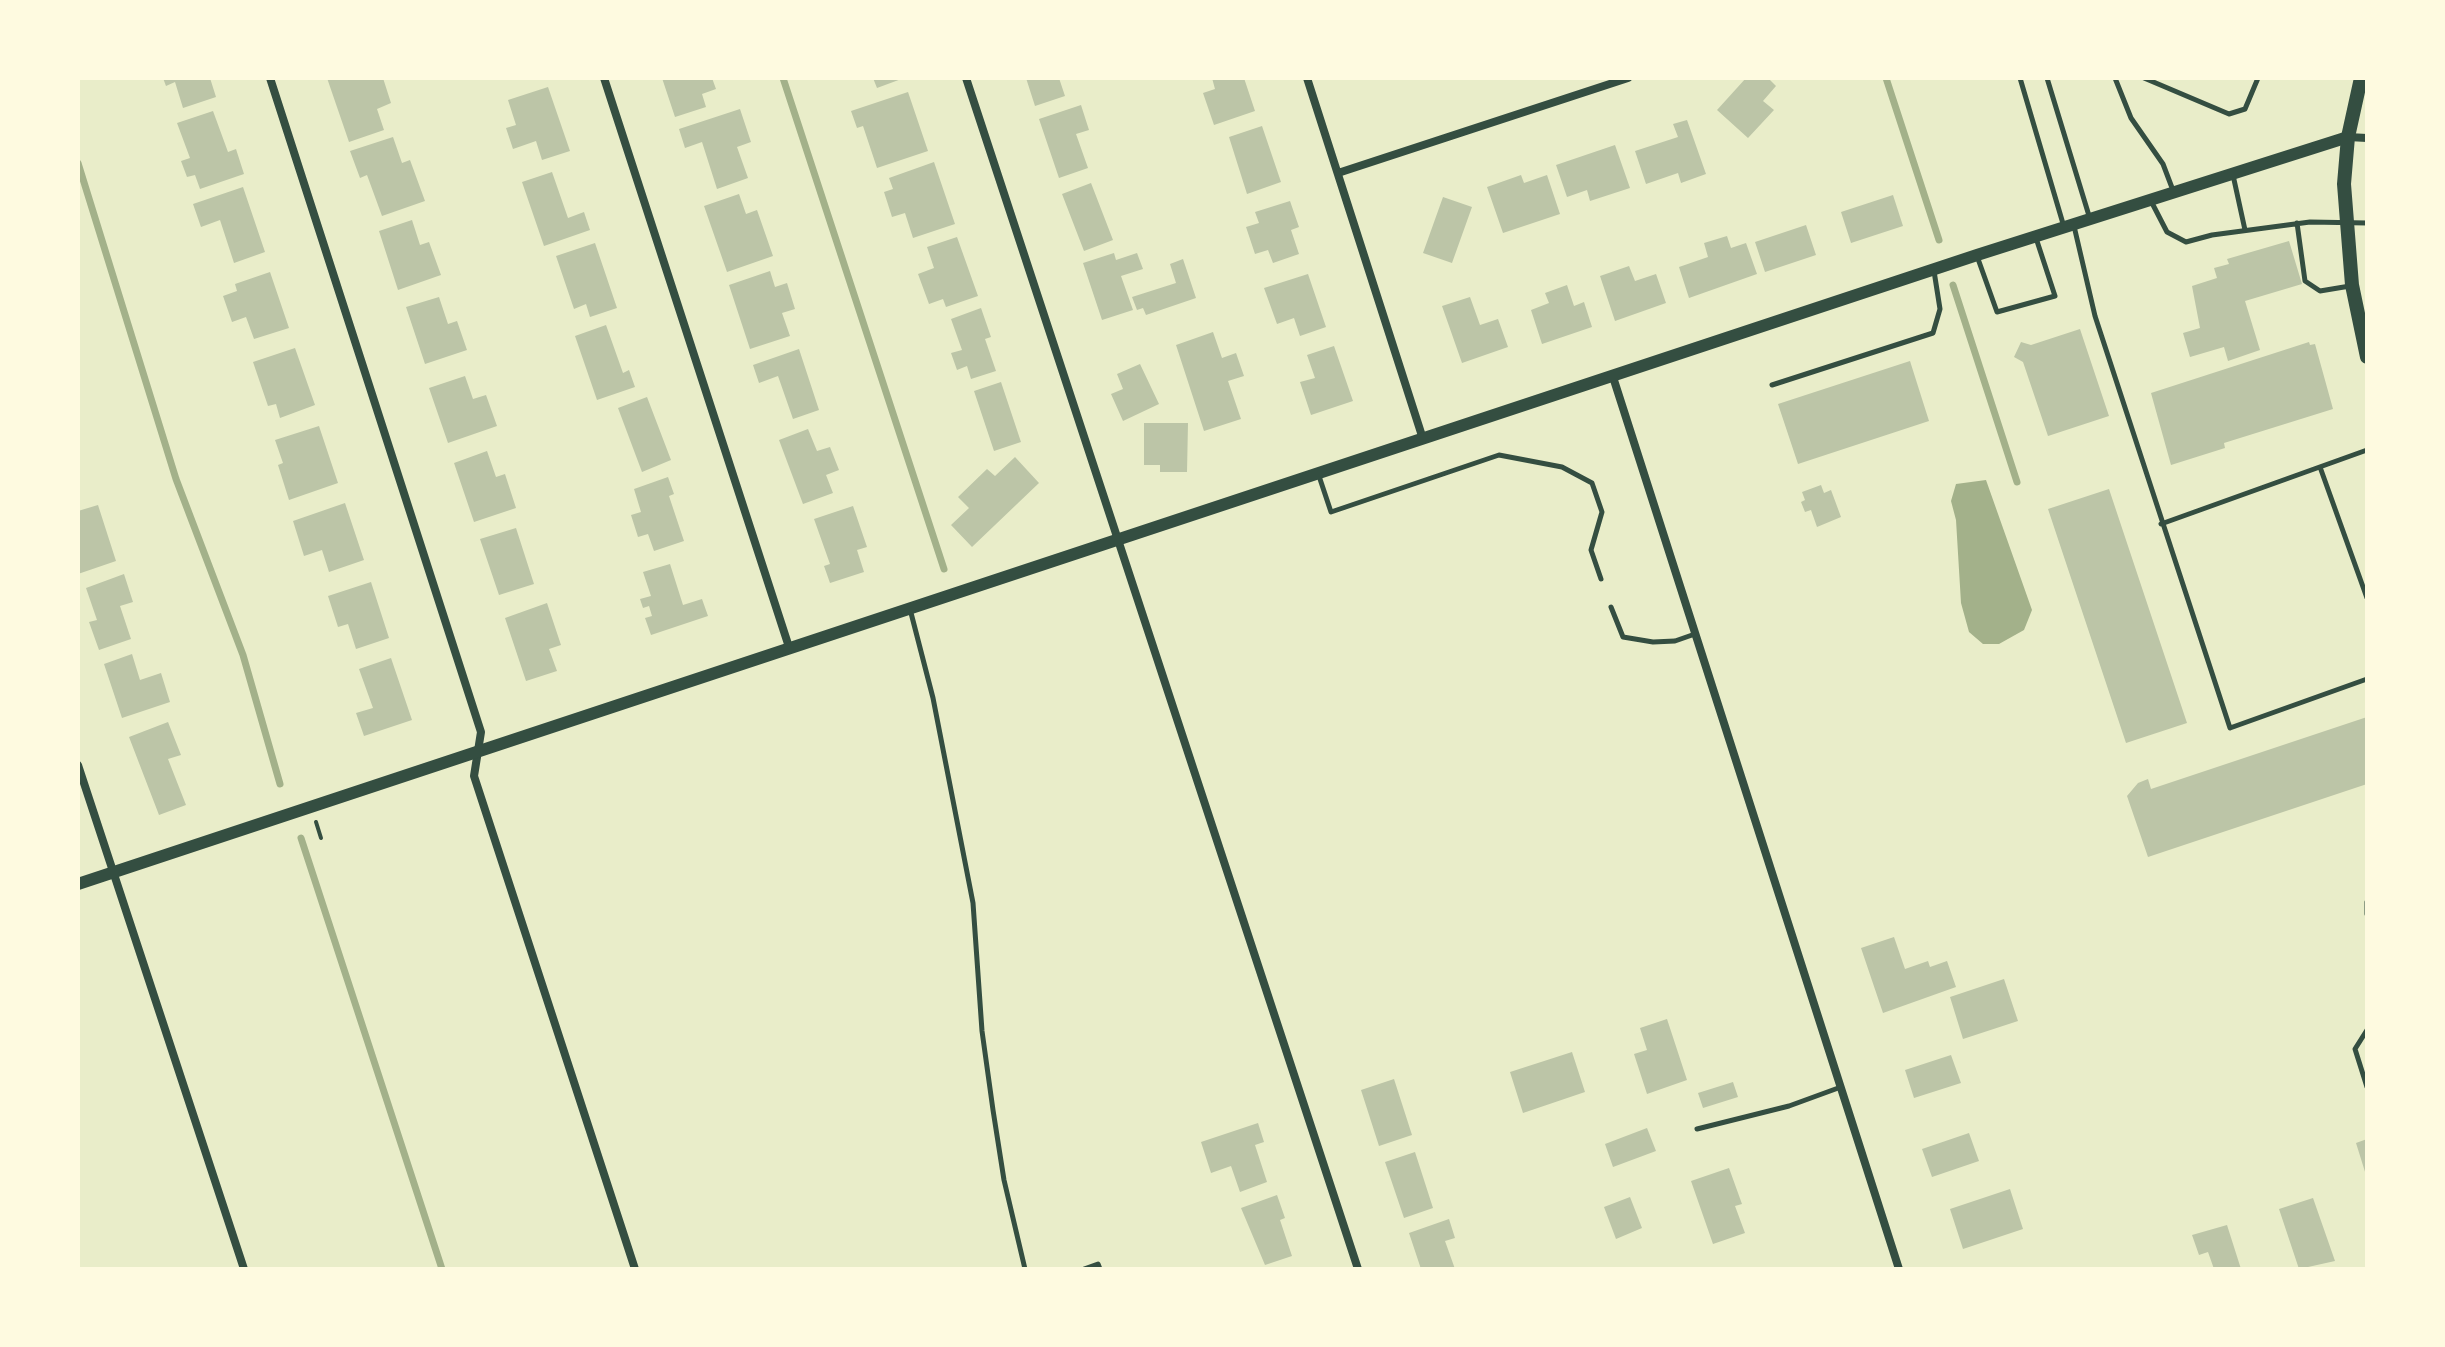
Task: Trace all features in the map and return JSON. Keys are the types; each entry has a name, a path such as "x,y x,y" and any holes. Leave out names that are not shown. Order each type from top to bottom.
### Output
{"main road":[{"path":"2361,78 2348,137 2347,223 2352,285 2362,311 2367,357"}],"street":[{"path":"270,78 481,732 474,776 635,1269"},
{"path":"604,78 789,647"},
{"path":"966,78 1358,1269"},
{"path":"1307,78 1423,439"},
{"path":"1338,173 1628,78"},
{"path":"78,884 1977,255 2348,137 2367,138"},
{"path":"1613,377 1899,1269"},
{"path":"78,765 244,1269"}],"lane":[{"path":"2020,78 2161,524 2230,728 2367,679"},
{"path":"2047,78 2090,220"},
{"path":"2115,78 2131,118 2163,164 2174,193"},
{"path":"2144,78 2229,114 2245,109 2258,78"},
{"path":"2232,174 2245,230"},
{"path":"2151,201 2167,232 2177,240 2186,242 2297,223 2367,223"},
{"path":"2297,223 2305,281 2320,291 2352,285"},
{"path":"1977,255 1997,312 2055,296 2036,237"},
{"path":"1772,385 1933,333 1940,309 1934,270"},
{"path":"2161,524 2367,450"},
{"path":"1319,475 1331,512 1499,455 1562,467 1592,483 1602,512 1591,550 1601,579"},
{"path":"2320,467 2367,598"},
{"path":"1611,607 1623,637 1653,642 1675,641 1695,634"},
{"path":"910,608 933,698 973,903 982,1031 993,1110 1004,1180 1025,1269"},
{"path":"2367,902 2364,906 2367,914"},
{"path":"2367,1030 2355,1049 2367,1087"},
{"path":"1697,1129 1776,1110 1841,1087"},
{"path":"1084,1269 1098,1264 1100,1269"}],"shaded area":[{"path":"1986,480 2032,610 2024,630 1999,644 1983,644 1969,632 1961,603 1956,520 1951,501 1956,484"}],"building":[{"path":"163,78 210,78 216,97 183,108 175,82 166,86"},
{"path":"327,78 383,78 391,103 377,109 384,130 349,142"},
{"path":"662,78 712,78 716,89 702,94 706,107 675,117"},
{"path":"873,78 904,78 877,88"},
{"path":"1026,78 1059,78 1065,96 1035,106"},
{"path":"1212,78 1244,78 1255,111 1214,125 1203,93 1215,89"},
{"path":"1746,78 1768,78 1776,86 1763,101 1774,110 1748,138 1717,110"},
{"path":"548,87 570,151 542,160 536,141 513,149 506,128 516,125 508,100"},
{"path":"908,92 928,151 877,168 863,126 857,128 851,111"},
{"path":"1081,105 1089,130 1076,134 1088,168 1059,178 1039,119"},
{"path":"740,109 751,142 737,147 748,178 717,189 702,142 685,148 679,129"},
{"path":"213,111 228,152 236,149 244,174 200,189 195,175 187,177 181,161 190,158 177,123"},
{"path":"1687,120 1706,174 1681,183 1678,173 1646,184 1635,151 1678,137 1673,124"},
{"path":"1262,126 1281,182 1247,194 1229,137"},
{"path":"393,137 402,163 410,160 425,201 382,216 367,175 360,178 350,151"},
{"path":"1615,145 1630,188 1590,201 1587,190 1567,197 1556,165"},
{"path":"934,162 955,224 913,238 905,213 892,217 884,192 893,189 889,178"},
{"path":"552,172 568,218 584,212 590,230 544,246 522,182"},
{"path":"1521,175 1524,183 1547,175 1560,214 1503,233 1487,187"},
{"path":"1091,183 1113,240 1084,251 1062,194"},
{"path":"243,187 265,252 234,263 220,220 201,227 193,204"},
{"path":"739,194 746,214 757,210 773,256 727,272 704,206"},
{"path":"1893,195 1903,226 1851,243 1841,212"},
{"path":"1443,197 1472,207 1452,263 1423,253"},
{"path":"1290,201 1299,227 1291,230 1299,254 1273,263 1268,250 1255,254 1246,227 1259,223 1255,212"},
{"path":"412,220 420,245 429,242 441,275 398,290 379,231"},
{"path":"1806,225 1816,255 1765,272 1755,242"},
{"path":"1727,236 1731,248 1746,243 1757,274 1689,298 1679,267 1708,257 1704,243"},
{"path":"957,237 978,296 946,307 943,299 929,304 918,274 934,268 927,247"},
{"path":"2289,241 2302,284 2245,301 2260,350 2228,361 2224,347 2190,357 2183,333 2200,328 2192,286 2217,278 2214,268 2229,264 2227,259"},
{"path":"595,243 617,308 590,317 586,304 574,309 556,256"},
{"path":"1114,253 1116,260 1137,253 1143,269 1121,276 1133,310 1102,320 1083,263"},
{"path":"1183,259 1196,298 1146,315 1143,308 1137,310 1132,297 1176,283 1170,264"},
{"path":"1629,266 1635,281 1656,274 1666,303 1615,321 1600,276"},
{"path":"770,271 775,287 787,283 795,309 782,313 790,336 750,349 729,285"},
{"path":"270,272 289,328 254,339 246,317 232,322 223,296 237,291 235,284"},
{"path":"1308,274 1326,327 1300,336 1294,318 1277,324 1264,288"},
{"path":"1567,285 1574,306 1584,302 1592,327 1542,344 1531,310 1549,303 1545,293"},
{"path":"439,297 448,324 457,321 467,350 425,364 406,307"},
{"path":"1470,297 1480,325 1498,319 1508,347 1462,363 1442,306"},
{"path":"981,308 991,337 985,339 996,371 971,379 967,366 957,370 951,353 962,350 951,319"},
{"path":"606,325 623,373 629,370 635,387 597,400 575,336"},
{"path":"2080,329 2109,416 2048,436 2023,362 2014,357 2021,342 2031,345"},
{"path":"1213,332 1222,358 1236,353 1244,376 1228,381 1241,419 1204,431 1176,345"},
{"path":"2309,342 2310,345 2315,344 2333,409 2224,443 2225,448 2171,465 2151,393"},
{"path":"1334,346 1353,401 1311,415 1300,382 1315,378 1307,355"},
{"path":"295,348 315,405 280,418 276,404 268,406 253,362"},
{"path":"799,349 819,410 793,419 778,376 759,383 753,365"},
{"path":"1910,361 1929,421 1798,464 1778,404"},
{"path":"1140,364 1159,404 1123,421 1111,394 1123,389 1117,374"},
{"path":"465,376 473,399 486,395 497,426 448,443 429,388"},
{"path":"1001,382 1021,442 994,451 974,391"},
{"path":"647,397 671,460 642,472 618,408"},
{"path":"1144,423 1188,423 1187,472 1160,472 1160,465 1144,465"},
{"path":"319,426 338,483 289,500 278,465 283,463 275,440"},
{"path":"808,429 817,451 830,447 839,470 826,475 833,493 803,504 779,440"},
{"path":"487,451 496,477 505,474 516,508 474,522 454,463"},
{"path":"1015,457 1039,483 972,547 951,525 969,508 958,497 987,469 995,476"},
{"path":"668,477 674,494 669,496 684,541 654,551 648,534 638,537 631,515 641,512 634,489"},
{"path":"1821,485 1824,493 1831,490 1841,517 1817,527 1811,510 1805,512 1801,502 1805,500 1802,492"},
{"path":"2109,489 2187,723 2126,743 2048,509"},
{"path":"345,503 364,560 329,572 322,550 304,556 293,521"},
{"path":"98,505 116,561 78,574 78,511"},
{"path":"853,506 867,547 857,550 864,572 830,583 824,566 830,564 814,519"},
{"path":"516,528 534,584 499,595 480,539"},
{"path":"670,564 683,605 702,599 708,616 651,635 645,618 652,616 649,606 643,608 640,599 651,596 643,572"},
{"path":"124,574 133,602 120,606 131,639 99,650 89,622 97,620 86,588"},
{"path":"371,582 389,638 356,649 348,624 338,627 328,596"},
{"path":"547,603 561,645 549,649 557,671 526,681 505,618"},
{"path":"132,654 140,680 161,673 170,702 122,718 104,664"},
{"path":"391,658 412,720 364,736 356,713 373,708 359,669"},
{"path":"2367,717 2367,784 2148,857 2127,796 2138,783 2148,779 2151,789"},
{"path":"168,722 181,755 168,759 186,805 159,815 129,737"},
{"path":"1894,937 1905,969 1928,961 1930,967 1947,961 1956,987 1883,1013 1861,948"},
{"path":"2004,979 2018,1021 1963,1039 1950,997"},
{"path":"1667,1019 1687,1080 1647,1094 1634,1054 1647,1050 1640,1028"},
{"path":"1572,1052 1585,1092 1523,1113 1510,1072"},
{"path":"1951,1055 1961,1083 1914,1098 1905,1070"},
{"path":"1394,1079 1412,1135 1379,1146 1361,1090"},
{"path":"1733,1082 1738,1097 1703,1108 1698,1093"},
{"path":"1258,1123 1264,1142 1255,1145 1267,1182 1240,1192 1231,1166 1211,1173 1201,1142"},
{"path":"1647,1128 1656,1151 1613,1167 1605,1144"},
{"path":"1969,1133 1979,1161 1932,1177 1922,1149"},
{"path":"2367,1139 2367,1175 2366,1175 2356,1143"},
{"path":"1415,1152 1433,1208 1404,1218 1385,1162"},
{"path":"1729,1168 1742,1204 1735,1206 1745,1233 1713,1244 1691,1181"},
{"path":"2010,1189 2023,1229 1963,1249 1950,1209"},
{"path":"1277,1195 1285,1218 1280,1220 1292,1256 1265,1265 1241,1208"},
{"path":"1630,1197 1642,1228 1616,1239 1604,1207"},
{"path":"2313,1198 2335,1261 2299,1269 2279,1209"},
{"path":"1449,1219 1455,1238 1445,1241 1455,1269 1421,1269 1409,1233"},
{"path":"2227,1225 2241,1269 2214,1269 2208,1252 2199,1255 2192,1235"}],"waterway":[{"path":"783,78 944,569"},
{"path":"1886,78 1939,240"},
{"path":"78,163 176,479 243,655 280,784"},
{"path":"1953,285 2017,482"},
{"path":"301,838 442,1269"}]}
